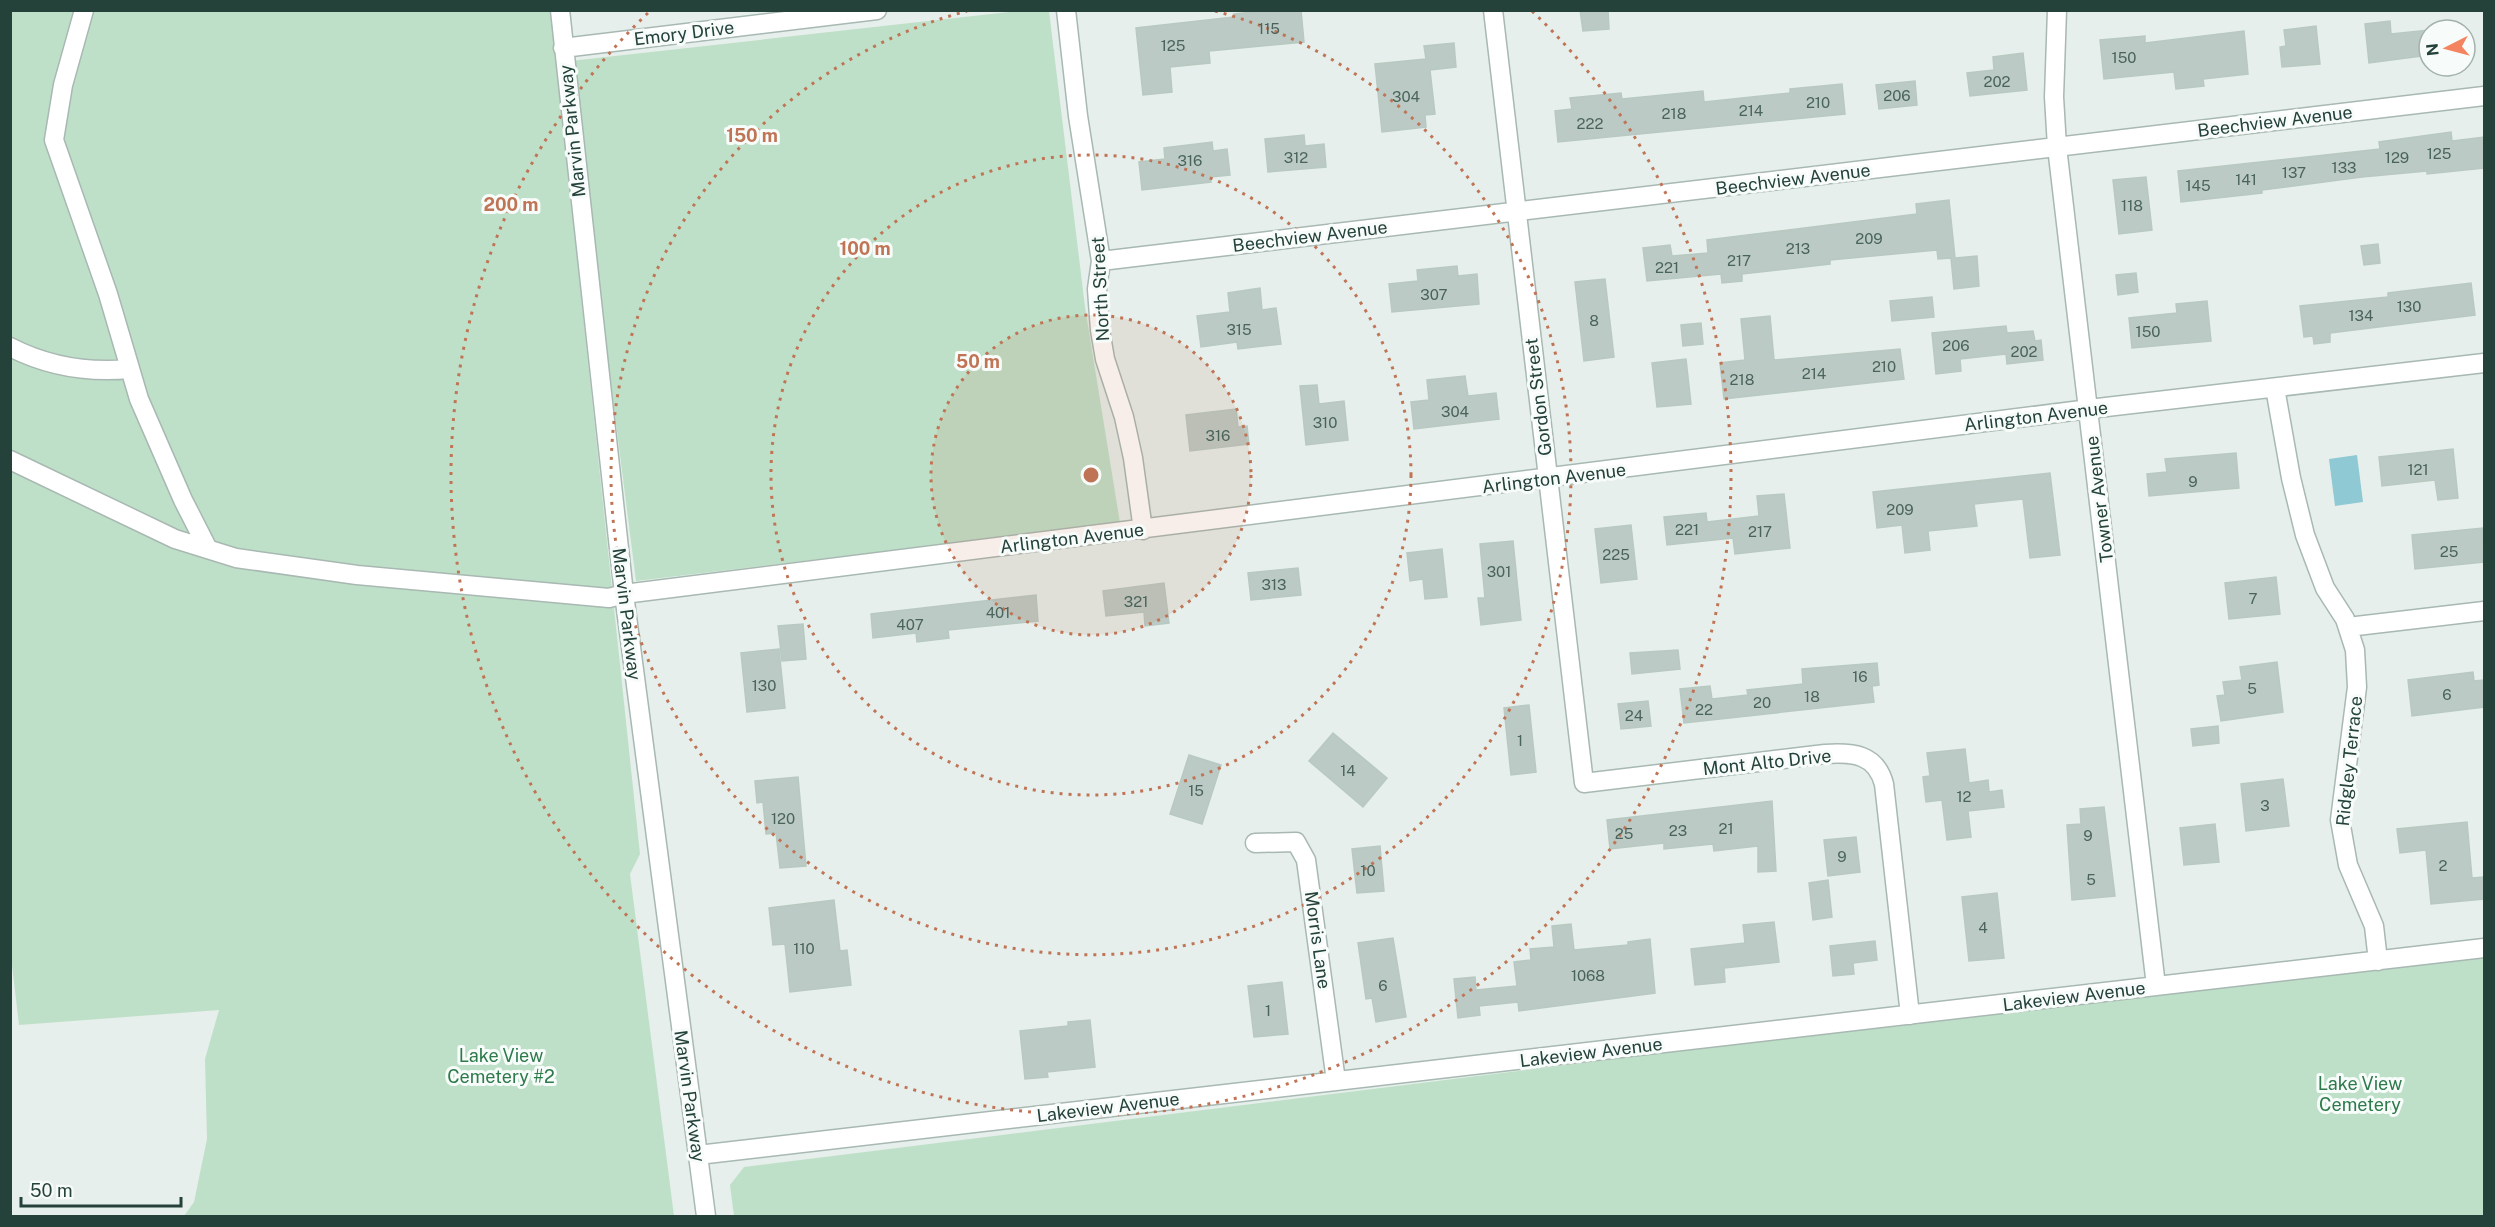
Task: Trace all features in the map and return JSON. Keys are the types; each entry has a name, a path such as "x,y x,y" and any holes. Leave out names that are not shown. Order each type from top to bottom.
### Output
{"street":[{"path":"84,10 63,85 54,140 108,294 139,399 183,500 208,549"},
{"name":"Marvin Parkway","path":"560,10 624,594 706,1216"},
{"name":"Emory Drive","path":"563,48 877,10"},
{"name":"North Street","path":"1066,10 1080,127 1101,261 1097,302 1105,359 1124,417 1133,459 1143,530"},
{"name":"Gordon Street","path":"1492,10 1584,783"},
{"name":"Towner Avenue","path":"2056,10 2054,97 2057,147 2156,986"},
{"name":"Beechview Avenue","path":"1101,261 2484,96"},
{"path":"10,347 28,356 87,371 130,369"},
{"name":"Arlington Avenue","path":"10,460 175,539 236,558 357,575 609,598 624,594 2089,409 2484,363"},
{"name":"Ridgley Terrace","path":"2275,388 2291,478 2305,534 2325,588 2345,619 2355,650 2357,687 2340,819 2348,865 2374,926 2378,961"},
{"path":"2348,627 2484,611"},
{"name":"Mont Alto Drive","path":"1584,783 1825,754 1848,754 1873,762 1881,773 1884,784 1910,1015"},
{"name":"Morris Lane","path":"1255,843 1296,842 1306,860 1336,1081"},
{"name":"Lakeview Avenue","path":"698,1155 2484,948"}],"green space":[{"name":"Lake View Cemetery #2","path":"10,11 551,11 640,854 630,874 674,1216 184,1216 194,1202 207,1139 205,1059 219,1010 19,1025 10,948"},
{"path":"1019,11 1049,11 1085,307 1120,523 636,581 570,61"},
{"name":"Lake View Cemetery","path":"2484,955 2484,1216 734,1216 730,1185 744,1167 1914,1022"}],"water":[{"path":"2357,455 2363,502 2335,506 2329,459"}],"building":[{"path":"1301,10 1304,42 1209,51 1210,63 1170,67 1172,92 1143,95 1136,28 1234,17 1234,14"},
{"path":"1580,10 1608,10 1609,29 1583,31"},
{"path":"2390,21 2391,34 2417,31 2417,57 2369,63 2365,24"},
{"path":"2316,26 2320,64 2282,67 2280,47 2286,46 2284,30"},
{"path":"2244,31 2248,74 2203,79 2204,86 2176,89 2174,72 2104,79 2100,40 2145,36 2145,43"},
{"path":"1454,43 1456,67 1430,70 1435,114 1425,115 1426,127 1382,132 1375,64 1426,59 1424,46"},
{"path":"2023,53 2027,90 1970,96 1967,73 1994,70 1993,57"},
{"path":"1915,81 1917,105 1879,109 1876,85"},
{"path":"1842,84 1845,114 1558,142 1555,111 1572,109 1570,98 1621,93 1622,99 1703,91 1704,102 1790,93 1790,89"},
{"path":"2451,132 2452,141 2484,137 2484,168 2362,177 2262,190 2262,193 2181,202 2178,171 2380,149 2379,142"},
{"path":"1304,135 1305,146 1324,144 1326,167 1268,172 1265,139"},
{"path":"1212,142 1213,151 1227,149 1230,175 1210,177 1211,182 1142,190 1139,162 1165,159 1164,148"},
{"path":"2146,177 2152,230 2119,234 2113,180"},
{"path":"1949,200 1955,258 1977,256 1979,286 1954,289 1951,258 1938,259 1937,250 1830,260 1830,264 1742,274 1742,281 1722,283 1721,274 1647,281 1643,248 1670,245 1672,256 1708,253 1707,240 1917,214 1916,204"},
{"path":"2378,244 2380,263 2364,265 2361,246"},
{"path":"1457,266 1458,276 1477,274 1479,304 1392,312 1389,284 1418,281 1417,270"},
{"path":"2136,273 2138,292 2118,295 2116,275"},
{"path":"1605,279 1614,357 1584,361 1575,282"},
{"path":"2471,283 2475,315 2330,333 2330,342 2314,344 2313,336 2304,337 2300,306 2388,297 2388,293"},
{"path":"1260,288 1262,310 1276,308 1281,344 1238,349 1237,342 1201,347 1197,316 1230,312 1228,293"},
{"path":"1932,297 1934,317 1892,321 1890,301"},
{"path":"2207,301 2211,341 2132,348 2129,318 2177,313 2176,304"},
{"path":"1770,316 1774,360 1900,349 1904,379 1724,399 1720,363 1745,360 1741,319"},
{"path":"1701,323 1703,344 1683,346 1681,325"},
{"path":"2006,326 2007,333 2033,331 2035,341 2041,340 2043,360 2007,364 2006,354 1960,359 1961,371 1936,374 1932,333"},
{"path":"1686,359 1691,404 1657,407 1652,363"},
{"path":"1465,376 1468,396 1496,393 1499,419 1414,429 1411,402 1429,400 1427,380"},
{"path":"1317,385 1319,404 1344,401 1348,440 1306,445 1300,386"},
{"path":"1236,409 1238,427 1247,426 1249,444 1190,451 1186,415"},
{"path":"2453,449 2458,498 2438,500 2435,480 2382,486 2379,457"},
{"path":"2236,453 2239,488 2149,496 2147,474 2167,472 2165,459"},
{"path":"2050,473 2060,555 2030,558 2023,499 1974,504 1977,526 1928,531 1930,550 1905,553 1902,525 1877,528 1873,492"},
{"path":"1784,494 1790,548 1735,554 1733,538 1667,545 1664,517 1706,513 1707,522 1759,516 1757,496"},
{"path":"1631,525 1637,579 1601,583 1595,529"},
{"path":"2483,528 2484,562 2415,569 2412,535"},
{"path":"1513,541 1521,620 1481,625 1478,598 1485,598 1480,544"},
{"path":"1442,549 1447,597 1425,599 1423,579 1410,581 1407,553"},
{"path":"1298,568 1301,595 1251,600 1248,573"},
{"path":"2276,577 2280,614 2229,619 2225,583"},
{"path":"1164,583 1169,623 1145,626 1144,612 1106,616 1103,591"},
{"path":"1036,595 1038,621 948,630 949,638 917,642 916,633 873,638 871,614"},
{"path":"803,624 806,659 782,661 778,626"},
{"path":"779,649 785,708 747,712 741,653"},
{"path":"1678,650 1680,669 1632,674 1630,653"},
{"path":"2277,662 2283,712 2221,721 2217,696 2225,695 2223,682 2242,680 2240,667"},
{"path":"1877,663 1879,685 1872,686 1874,702 1684,723 1680,689 1710,686 1712,699 1748,695 1747,690 1803,684 1802,669"},
{"path":"2473,672 2474,681 2484,680 2484,707 2412,716 2408,680"},
{"path":"1648,701 1651,726 1621,729 1618,704"},
{"path":"1529,705 1536,772 1511,775 1504,708"},
{"path":"2218,726 2219,743 2193,746 2191,729"},
{"path":"1333,733 1387,778 1363,807 1309,761"},
{"path":"1965,749 1969,783 1988,780 1989,792 2002,790 2004,807 1968,811 1971,837 1947,840 1942,800 1926,802 1923,777 1930,776 1927,753"},
{"path":"1189,755 1221,765 1202,824 1170,814"},
{"path":"798,777 806,866 780,868 776,833 766,834 763,802 757,803 755,781"},
{"path":"2283,779 2289,826 2246,831 2241,784"},
{"path":"1772,801 1776,871 1758,872 1758,846 1714,851 1713,844 1664,849 1664,843 1610,849 1607,820"},
{"path":"2104,807 2115,896 2072,900 2067,825 2081,824 2080,809"},
{"path":"2467,822 2472,878 2484,877 2484,899 2431,904 2426,850 2400,853 2397,829"},
{"path":"2215,824 2219,862 2184,865 2180,828"},
{"path":"1856,837 1860,872 1828,876 1824,840"},
{"path":"1380,846 1384,891 1357,893 1352,849"},
{"path":"1828,880 1832,917 1813,920 1809,883"},
{"path":"1997,893 2004,958 1969,961 1962,897"},
{"path":"834,900 840,951 847,950 851,985 790,992 785,944 773,945 769,908"},
{"path":"1774,922 1779,962 1724,968 1725,982 1695,985 1691,949 1745,943 1743,925"},
{"path":"1571,924 1574,950 1628,945 1628,942 1650,939 1655,993 1519,1011 1518,1002 1479,1006 1480,1015 1458,1018 1454,979 1475,977 1476,990 1517,986 1514,962 1531,960 1530,949 1554,947 1552,926"},
{"path":"1393,938 1406,1017 1376,1022 1372,998 1366,999 1358,943"},
{"path":"1875,941 1877,960 1853,963 1854,974 1833,976 1830,946"},
{"path":"1282,982 1288,1034 1254,1037 1248,986"},
{"path":"1090,1020 1095,1067 1047,1072 1048,1077 1025,1079 1020,1031 1068,1026 1068,1022"}]}
